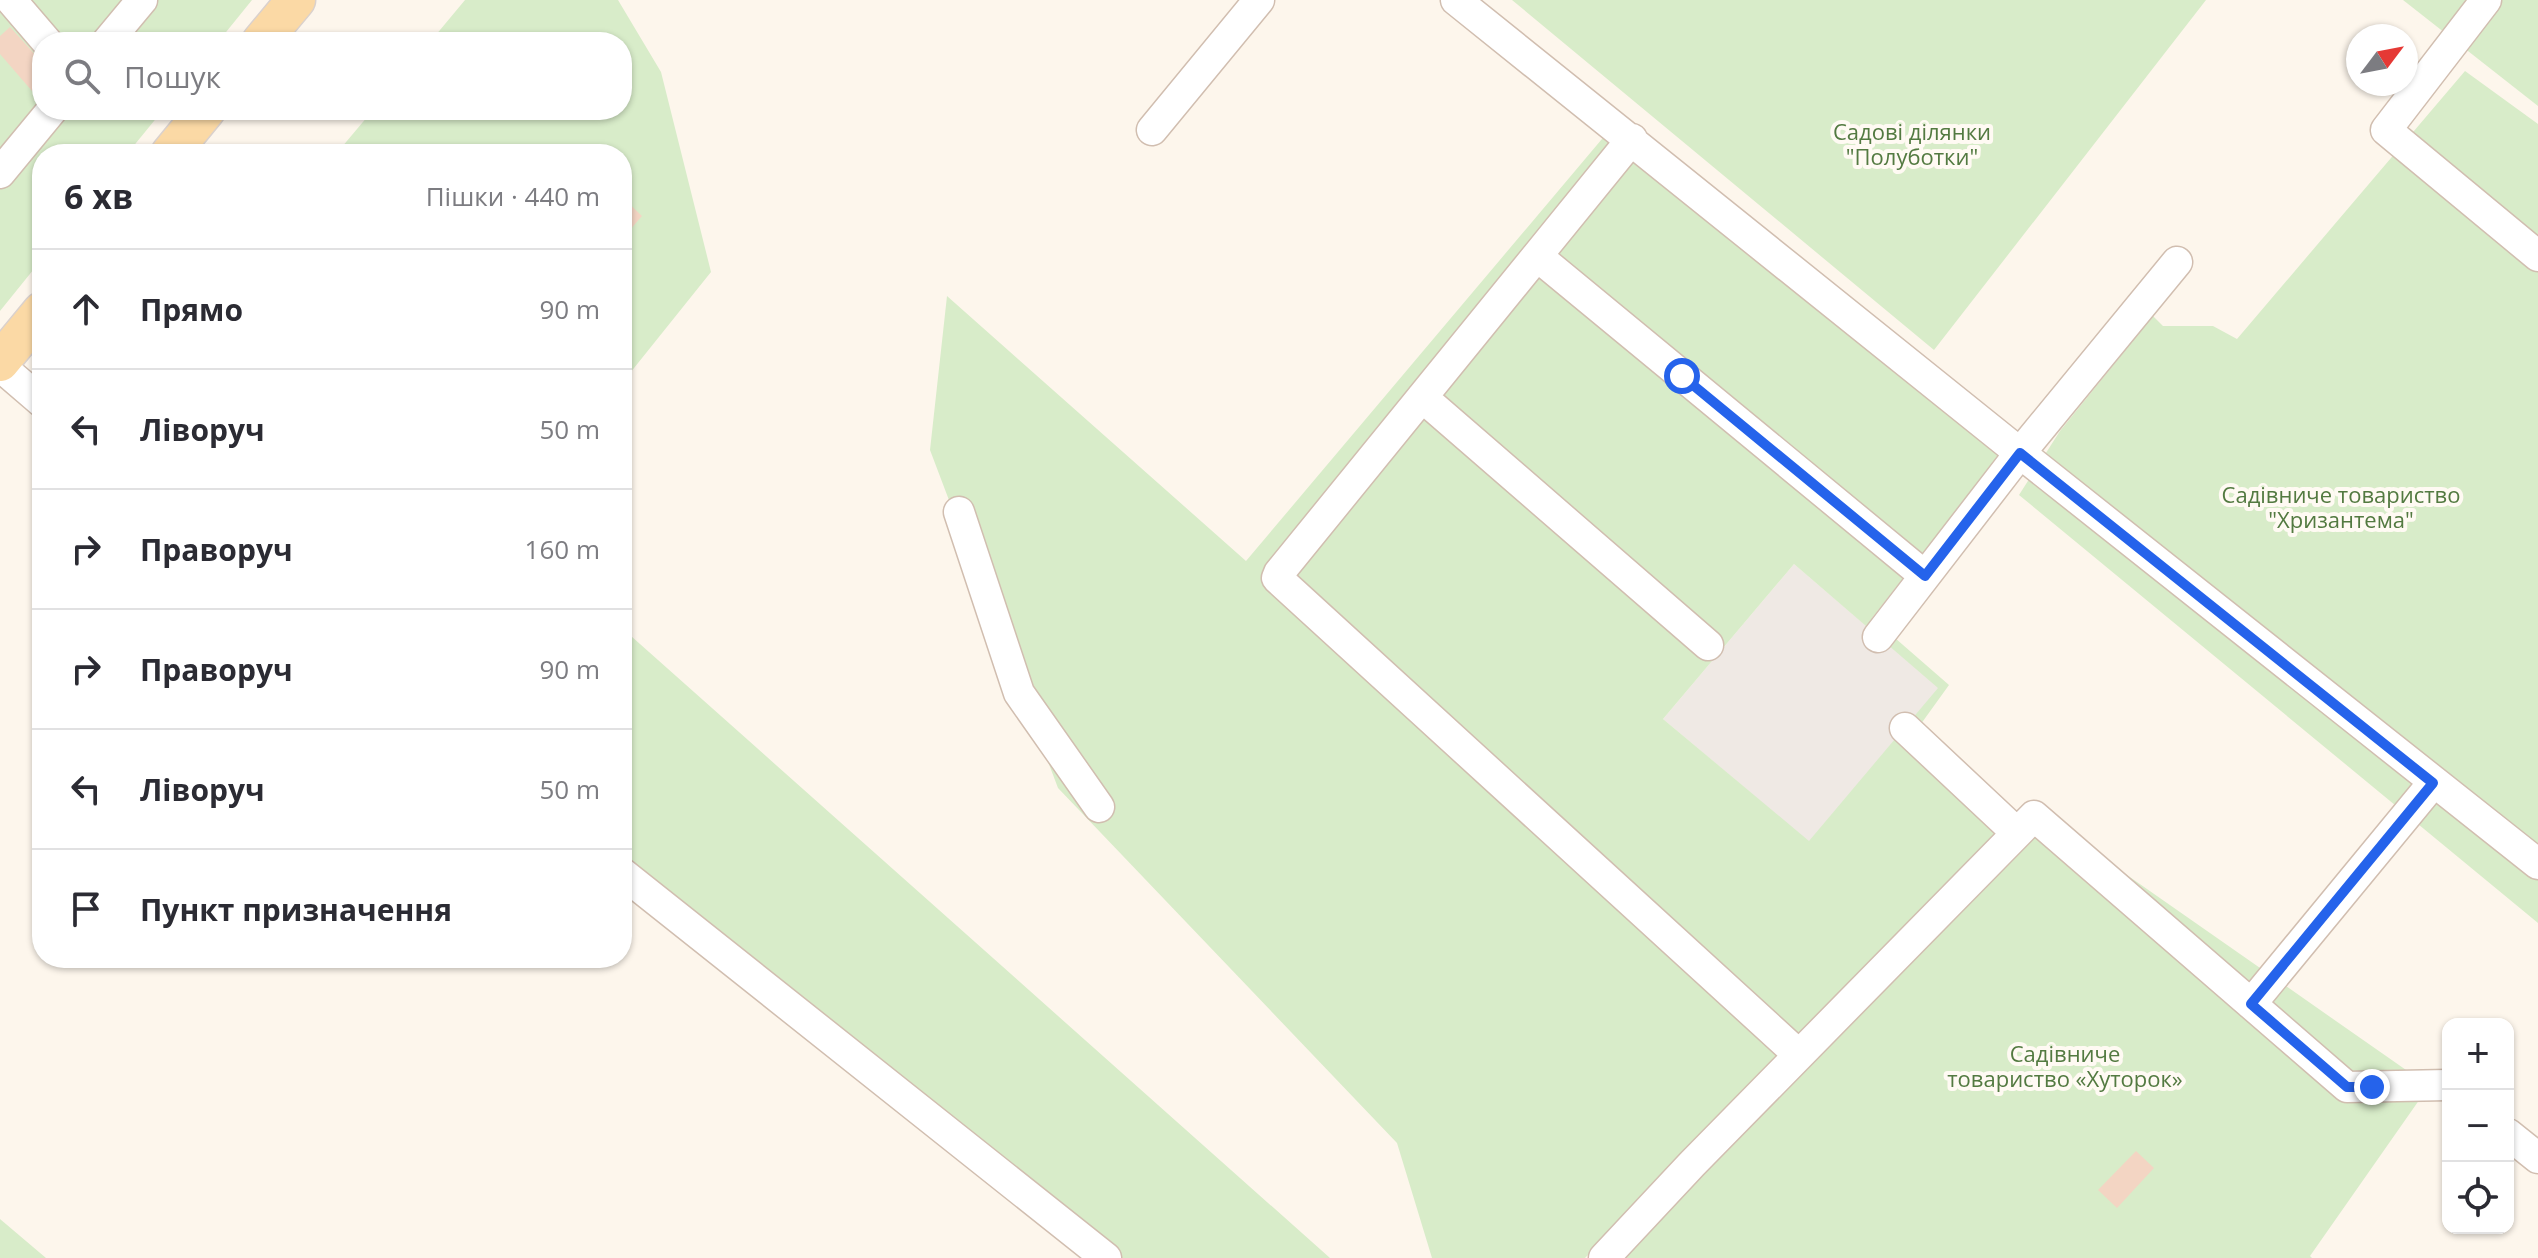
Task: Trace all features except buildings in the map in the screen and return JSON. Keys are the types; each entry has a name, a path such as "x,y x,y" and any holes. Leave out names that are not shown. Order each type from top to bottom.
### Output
{"main road":[{"path":"268,32 287,3"},
{"path":"178,144 198,120"},
{"path":"0,364 32,324"}],"street":[{"path":"11,0 38,32"},
{"path":"115,32 142,0"},
{"path":"1152,130 1259,0"},
{"path":"1456,0 2538,864"},
{"path":"2486,0 2386,130 2538,256"},
{"path":"0,173 44,120"},
{"path":"1632,139 1277,578 1799,1055"},
{"path":"1537,256 1925,576"},
{"path":"1878,637 2020,453 2177,262"},
{"path":"0,364 32,393"},
{"path":"1422,397 1708,645"},
{"path":"959,512 1019,693 1099,807"},
{"path":"1905,728 2017,833"},
{"path":"2251,1004 2433,783"},
{"path":"1604,1258 2034,816 2347,1087 2442,1085"},
{"path":"632,881 1106,1258"},
{"path":"2514,1139 2538,1158"}],"shaded area":[{"path":"1794,564 1939,688 1809,842 1663,719"}],"green space":[{"path":"0,0 252,0 226,32 32,32 32,120 155,120 135,144 32,144 32,271 0,311"},
{"path":"465,0 618,0 661,72 711,272 632,371 632,144 344,144 365,120 632,120 632,32 438,32"},
{"name":"Садові ділянки \"Полуботки\"","path":"1512,0 2206,0 1934,350"},
{"path":"2403,0 2538,0 2538,106"},
{"name":"Садівниче товариство \"Хризантема\"","path":"2465,71 2538,124 2538,923 2019,495 2060,431 2153,316 2163,326 2213,326 2237,339"},
{"path":"1607,133 2003,451 1872,618 1949,685 1918,728 2011,828 1585,1258 1432,1258 1397,1143 1058,788 930,450 947,296 1246,561","holes":["1794,564 1938,688 1809,841 1663,719"]},
{"path":"632,637 1330,1258 1113,1258 984,1158 632,862"},
{"name":"Садівниче товариство «Хуторок»","path":"2041,815 2429,1086 2310,1256 2312,1258 1611,1258"},
{"path":"0,1219 46,1258 0,1258"}],"route":[{"path":"1682,376 1925,576 2020,453 2433,783 2251,1004 2347,1087 2372,1087"}]}
